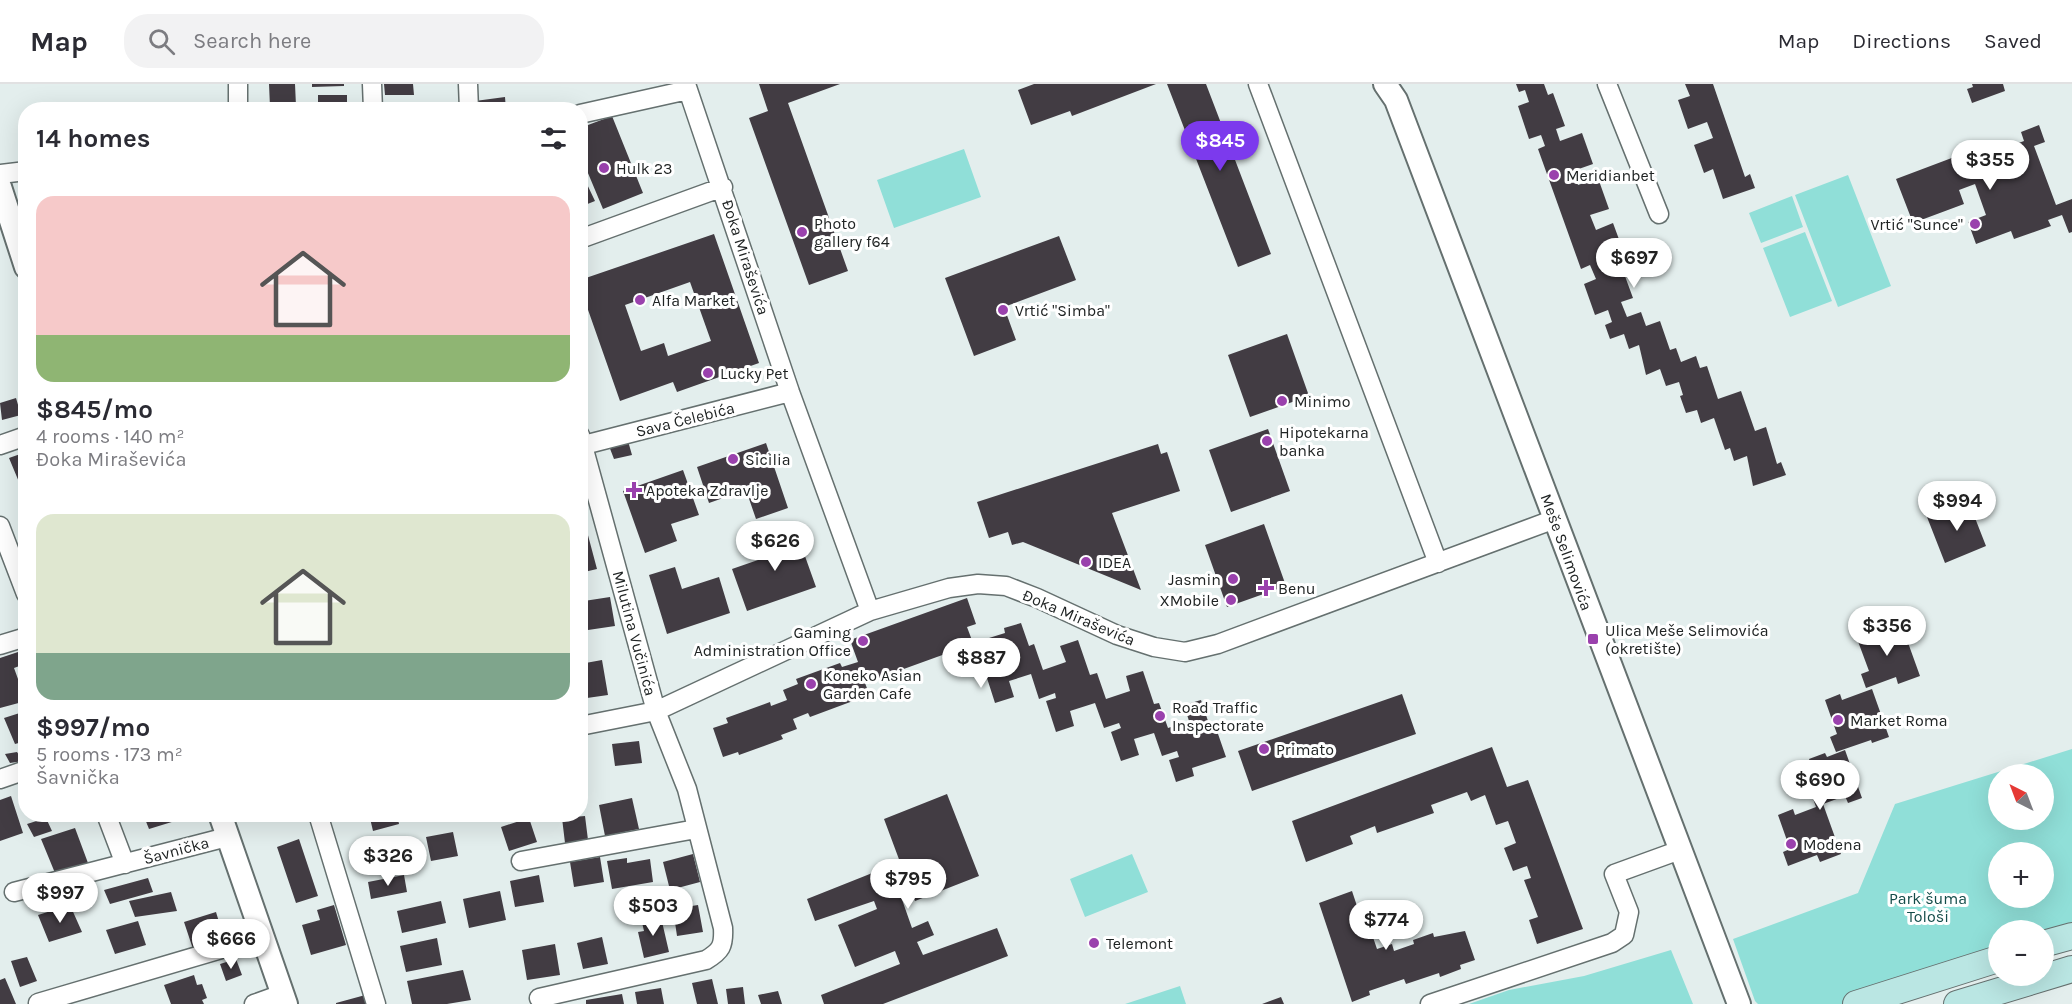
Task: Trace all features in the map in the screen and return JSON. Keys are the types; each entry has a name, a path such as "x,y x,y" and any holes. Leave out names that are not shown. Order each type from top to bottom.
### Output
{"main road":[{"path":"2054,941 2072,936"},
{"path":"1856,1004 1988,962"},
{"path":"1957,1004 2072,969"}],"street":[{"path":"238,84 238,102"},
{"path":"372,84 373,102"},
{"path":"468,84 469,102"},
{"path":"1258,84 1438,563"},
{"path":"1607,84 1659,214"},
{"path":"588,112 687,87"},
{"name":"Đoka Miraševića","path":"687,87 723,187 790,392 870,611 949,588 978,584 1006,586 1117,635 1154,647 1185,652 1218,644 1555,519"},
{"name":"Meše Selimovića","path":"1392,89 1738,1004"},
{"path":"0,174 18,172"},
{"path":"588,236 723,187"},
{"path":"0,188 18,243"},
{"name":"Sava Čelebića","path":"588,441 790,392"},
{"path":"0,445 18,439"},
{"name":"Milutina Vučinića","path":"539,998 706,960 720,951 724,942 723,928 687,789 656,711 588,464"},
{"path":"0,526 8,570 18,583"},
{"path":"588,724 656,711 870,611"},
{"path":"0,645 18,639"},
{"path":"0,779 18,773"},
{"name":"Šavnička","path":"109,822 125,864"},
{"name":"Šavnička","path":"14,892 125,864 223,822"},
{"path":"225,822 284,999 254,1004"},
{"path":"320,822 376,1004"},
{"path":"521,861 696,829"},
{"path":"1430,1004 1611,943 1624,935 1629,912 1614,874 1680,850"},
{"path":"38,1003 262,937"}],"green space":[{"path":"964,149 981,197 894,228 877,180"},
{"path":"1848,175 1891,286 1838,307 1795,195"},
{"path":"1792,196 1803,227 1761,243 1749,213"},
{"path":"1805,232 1832,301 1790,317 1763,248"},
{"name":"Park šuma Tološi","path":"2072,749 2072,938 2054,944 2054,920 1988,920 1988,964 1860,1004 1758,1004 1733,939 1858,893 1895,804 1988,775 1988,830 2054,830 2054,764 2024,764"},
{"path":"1132,854 1148,892 1085,917 1070,879"},
{"path":"1671,950 1693,1004 1469,1004 1509,990 1584,976"},
{"path":"1180,986 1186,1004 1125,1004"}],"building":[{"path":"269,84 295,84 296,102 270,102"},
{"path":"312,84 344,84 344,86 312,87"},
{"path":"384,84 413,84 414,95 385,95"},
{"path":"759,84 840,84 788,103 848,271 809,285 749,118 768,111"},
{"path":"1034,84 1156,84 1072,116 1070,111 1031,125 1018,90"},
{"path":"1167,84 1206,84 1271,254 1238,267"},
{"path":"1516,84 1544,84 1548,95 1553,93 1565,126 1556,129 1560,141 1582,133 1593,164 1573,171 1578,185 1598,178 1609,209 1590,215 1596,230 1613,223 1624,253 1606,259 1611,272 1622,268 1633,298 1621,302 1627,317 1641,312 1646,326 1660,321 1670,350 1676,348 1681,362 1696,356 1700,368 1707,366 1718,399 1741,391 1755,431 1766,427 1777,464 1781,462 1786,475 1753,486 1747,456 1734,461 1730,448 1725,450 1714,418 1701,423 1697,410 1686,413 1680,396 1683,395 1679,382 1666,386 1660,369 1646,375 1639,345 1629,349 1624,334 1610,339 1605,325 1612,322 1608,310 1595,315 1584,284 1596,279 1590,265 1581,269 1538,149 1545,146 1541,135 1529,139 1518,106 1529,102 1525,90 1519,92"},
{"path":"1685,84 1713,84 1745,177 1750,174 1755,188 1723,199 1713,169 1704,173 1694,145 1713,138 1707,122 1688,129 1678,100 1690,96"},
{"path":"1972,84 2003,84 2005,91 1972,103 1967,89 1973,87"},
{"path":"318,95 347,95 347,102 318,102"},
{"path":"505,97 505,102 475,102"},
{"path":"612,116 643,193 603,209 588,173 588,125"},
{"path":"2039,125 2045,142 2034,146 2056,205 2072,199 2072,232 2069,233 2062,215 2048,220 2051,226 2014,239 2011,231 1976,244 1968,222 1986,215 1975,184 1959,190 1964,204 1913,223 1896,179 1957,156 1960,165 2024,141 2021,132"},
{"path":"588,186 595,201 588,204"},
{"path":"714,234 759,363 677,392 673,382 620,401 588,310 588,277","holes":["690,282 711,341 668,356 664,343 641,351 625,305"]},
{"path":"1059,236 1076,280 1004,307 1016,340 974,356 945,278"},
{"path":"1287,334 1309,396 1250,417 1228,355"},
{"path":"16,398 18,416 2,420 0,403"},
{"path":"1268,429 1290,491 1231,512 1209,450"},
{"path":"628,441 632,455 614,459 609,446"},
{"path":"766,443 788,508 756,519 746,490 709,503 697,467"},
{"path":"1158,444 1161,454 1167,452 1180,491 1112,513 1141,590 1023,542 1012,545 1008,532 989,538 977,502"},
{"path":"18,455 18,480 9,458"},
{"path":"683,470 699,515 671,524 677,541 645,553 623,491"},
{"path":"1968,500 1986,546 1945,563 1927,517"},
{"path":"1264,524 1286,586 1227,607 1205,545"},
{"path":"796,531 816,587 747,611 732,569 758,560 753,546"},
{"path":"588,535 597,569 588,571"},
{"path":"675,567 682,589 719,577 730,613 667,634 649,575"},
{"path":"610,597 615,626 588,630 588,600"},
{"path":"967,598 976,624 967,627 973,643 1005,633 1004,628 1021,623 1029,646 1034,644 1043,670 1066,662 1060,646 1078,640 1090,675 1097,673 1106,699 1130,691 1126,676 1143,671 1154,704 1159,703 1168,728 1189,721 1184,705 1201,700 1212,733 1217,731 1226,757 1192,768 1194,776 1176,782 1169,760 1179,757 1177,751 1162,756 1154,733 1134,739 1139,755 1121,761 1111,732 1121,728 1119,723 1104,728 1095,703 1070,711 1074,726 1056,732 1046,701 1056,698 1055,693 1039,699 1031,674 1009,681 1014,697 995,703 986,675 1002,669 1000,664 979,671 970,645 865,683 868,691 852,697 853,701 810,717 808,713 793,719 797,729 781,735 783,739 739,755 738,752 723,757 713,728 728,723 726,718 770,702 771,706 787,700 783,690 798,684 796,679 840,663 842,667 858,662 850,640"},
{"path":"1902,626 1920,676 1898,684 1896,677 1866,688 1861,674 1869,671 1856,636 1872,631 1873,636"},
{"path":"18,652 18,666 14,668 18,679 18,703 0,708 0,658"},
{"path":"602,660 608,695 588,698 588,663"},
{"path":"1872,689 1889,737 1872,743 1871,740 1836,752 1830,737 1837,734 1825,700 1840,694 1842,700"},
{"path":"1402,694 1416,734 1252,791 1238,751"},
{"path":"18,714 18,743 15,744 4,718"},
{"path":"639,741 642,763 615,766 612,744"},
{"path":"1492,747 1507,787 1528,780 1583,929 1537,944 1529,920 1538,917 1524,880 1531,878 1527,866 1513,871 1504,848 1516,843 1508,821 1496,825 1485,795 1471,801 1467,792 1431,805 1434,813 1377,833 1375,826 1350,836 1353,844 1306,862 1292,821"},
{"path":"1845,750 1862,798 1848,803 1845,796 1823,804 1841,854 1820,862 1817,855 1788,866 1783,852 1790,849 1778,815 1793,809 1795,815 1816,807 1811,793 1820,790 1809,759 1825,753 1827,757"},
{"path":"17,752 18,762 10,763 5,754"},
{"path":"947,794 979,876 915,901 910,887 899,891 912,928 928,921 934,935 917,942 923,955 997,928 1008,956 883,1004 824,1004 821,995 900,964 895,951 855,967 838,925 877,909 874,901 815,921 807,899 900,862 884,819"},
{"path":"11,796 23,833 0,841 0,800"},
{"path":"632,798 639,829 605,836 599,805"},
{"path":"48,822 52,831 34,837 27,824"},
{"path":"146,822 172,822 149,829"},
{"path":"371,822 399,822 399,824 373,831"},
{"path":"517,822 530,822 537,842 509,851 501,827"},
{"path":"562,822 586,822 588,840 565,843"},
{"path":"75,828 88,863 55,873 41,839"},
{"path":"453,832 458,856 431,861 426,837"},
{"path":"299,839 318,896 296,903 277,847"},
{"path":"395,839 402,868 376,874 369,845"},
{"path":"693,854 700,882 670,890 663,862"},
{"path":"600,857 604,882 574,887 570,862"},
{"path":"627,858 627,863 650,859 653,882 612,889 607,861"},
{"path":"404,875 407,892 371,899 368,882"},
{"path":"539,875 544,902 515,907 510,881"},
{"path":"148,878 153,892 110,904 104,890"},
{"path":"500,891 506,920 469,928 463,899"},
{"path":"1352,891 1357,906 1362,905 1377,949 1392,944 1394,951 1414,944 1413,940 1433,933 1434,937 1465,931 1475,960 1460,965 1461,969 1440,977 1439,973 1406,984 1404,979 1369,991 1370,995 1352,1002 1319,903"},
{"path":"171,892 177,911 135,917 129,901"},
{"path":"441,901 446,923 402,933 397,911"},
{"path":"70,905 82,932 49,942 38,915"},
{"path":"334,905 346,945 311,955 302,925 320,920 317,910"},
{"path":"698,905 703,932 677,936 673,909"},
{"path":"216,912 225,942 194,952 184,922"},
{"path":"660,913 669,952 644,958 638,932 644,931 641,918"},
{"path":"138,921 146,945 115,954 106,930"},
{"path":"602,937 608,964 583,969 577,943"},
{"path":"437,938 442,965 406,972 400,946"},
{"path":"555,944 560,975 527,980 522,950"},
{"path":"27,957 37,981 20,987 11,961"},
{"path":"236,959 242,975 226,981 220,964"},
{"path":"463,970 471,1000 447,1004 412,1004 407,981"},
{"path":"194,975 197,985 202,984 207,998 202,1000 204,1004 171,1004 164,985"},
{"path":"5,978 16,1004 0,1004 0,980"},
{"path":"712,979 718,1004 697,1004 692,983"},
{"path":"743,987 745,1004 728,1004 726,989"},
{"path":"661,988 664,1004 637,1004 635,992"},
{"path":"778,991 782,1004 761,1004 758,995"},
{"path":"369,994 372,1004 336,1004 336,1003"},
{"path":"622,994 624,1004 586,1004 586,1000"},
{"path":"1281,997 1284,1004 1262,1004"}],"place":[{"name":"Hulk 23","path":"604,168"},
{"name":"Meridianbet","path":"1554,175"},
{"name":"Vrtić \"Sunce\"","path":"1975,224"},
{"name":"Photo gallery f64","path":"802,232"},
{"name":"Alfa Market","path":"640,300"},
{"name":"Vrtić \"Simba\"","path":"1003,310"},
{"name":"Lucky Pet","path":"708,373"},
{"name":"Minimo","path":"1282,401"},
{"name":"Hipotekarna banka","path":"1267,441"},
{"name":"Sicilia","path":"733,459"},
{"name":"Apoteka Zdravlje","path":"634,490"},
{"name":"IDEA","path":"1086,562"},
{"name":"Jasmin","path":"1233,579"},
{"name":"Benu","path":"1266,588"},
{"name":"XMobile","path":"1231,600"},
{"name":"Ulica Meše Selimovića (okretište)","path":"1593,639"},
{"name":"Gaming Administration Office","path":"863,641"},
{"name":"Koneko Asian Garden Cafe","path":"811,684"},
{"name":"Road Traffic Inspectorate","path":"1160,716"},
{"name":"Market Roma","path":"1838,720"},
{"name":"Primato","path":"1264,749"},
{"name":"Modena","path":"1791,844"},
{"name":"Telemont","path":"1094,943"}]}
